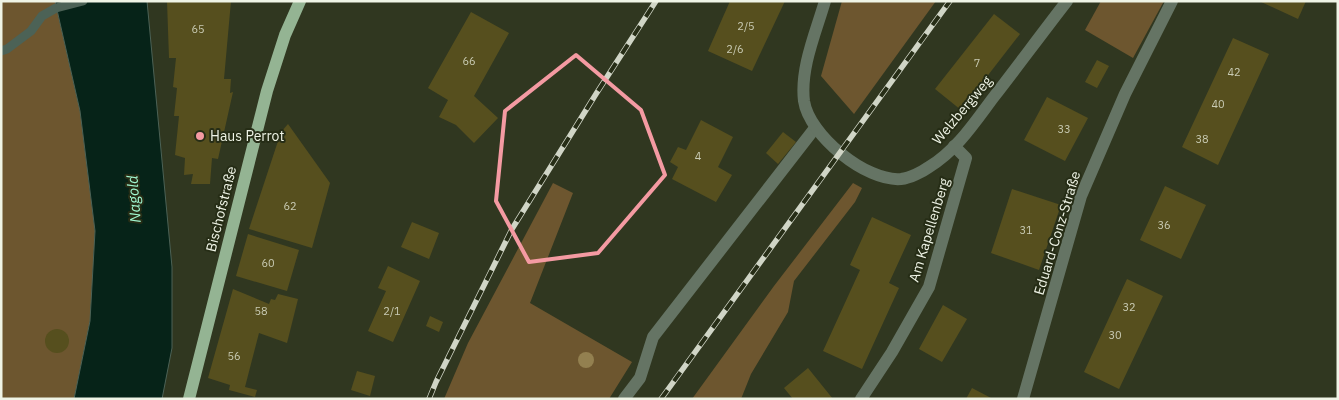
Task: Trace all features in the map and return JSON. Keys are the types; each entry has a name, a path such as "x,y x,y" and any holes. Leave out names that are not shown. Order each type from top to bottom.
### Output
{"main road":[{"name":"Bischofstraße","path":"189,399 267,91 300,1"}],"street":[{"name":"Welzbergweg","path":"825,1 809,55 804,85 804,100 808,116 815,128 831,145 857,165 873,173 901,179 929,168 954,146 1067,1"},
{"name":"Eduard-Conz-Straße","path":"1023,399 1082,196 1125,94 1172,1"},
{"path":"624,399 640,378 653,338 815,128"},
{"name":"Am Kapellenberg","path":"861,399 892,352 929,287 966,158 954,146"}],"highlighted area":[{"path":"576,55 641,110 665,175 598,253 529,262 496,201 505,111"}],"shaded area":[{"path":"1,1 55,1 80,111 95,231 90,321 74,399 2,399"},
{"path":"842,1 936,1 854,114 821,76"},
{"path":"1101,1 1164,1 1133,58 1085,30"},
{"path":"553,183 573,193 530,303 632,362 609,399 444,399 468,343"},
{"path":"853,183 862,188 855,202 794,281 788,312 751,374 741,399 692,399 774,286"}],"water":[{"name":"Nagold","path":"55,1 147,1 172,267 172,348 162,399 74,399 90,321 95,231 80,111"}],"building":[{"path":"167,1 231,1 224,79 231,79 230,93 233,92 218,159 212,158 210,184 191,184 193,174 184,175 185,158 175,155 179,116 174,116 177,88 173,87 176,58 169,58"},
{"path":"730,1 785,1 752,71 708,51"},
{"path":"1259,1 1306,1 1298,19"},
{"path":"471,12 509,33 474,96 498,118 474,143 456,125 439,117 448,100 428,88"},
{"path":"994,14 1020,34 961,110 935,89"},
{"path":"1233,38 1269,54 1218,165 1182,147"},
{"path":"1097,60 1109,66 1097,88 1085,82"},
{"path":"1047,97 1088,118 1065,161 1024,140"},
{"path":"701,120 733,137 718,167 732,175 716,202 672,179 678,167 670,162 678,147 686,150"},
{"path":"288,124 330,183 312,248 249,229 281,132"},
{"path":"783,132 796,142 778,164 766,153"},
{"path":"1165,186 1206,205 1181,259 1140,240"},
{"path":"1012,189 1061,205 1039,270 991,253"},
{"path":"872,217 911,235 889,283 899,288 862,369 823,351 860,270 850,265"},
{"path":"412,222 439,233 429,259 401,247"},
{"path":"248,234 299,250 287,291 236,276"},
{"path":"388,266 420,281 393,342 368,331 386,291 378,288"},
{"path":"1127,279 1163,296 1119,389 1084,372"},
{"path":"233,289 269,304 271,299 275,300 278,294 298,299 287,343 259,333 245,387 257,390 255,397 229,390 230,385 208,378"},
{"path":"943,305 967,319 942,362 919,349"},
{"path":"430,316 443,322 439,332 426,326"},
{"path":"57,329 65,333 69,341 65,349 57,353 49,349 45,341 49,333"},
{"path":"808,368 833,399 793,399 784,388"},
{"path":"357,371 375,376 370,396 351,390"},
{"path":"972,388 993,399 966,399"}],"waterway":[{"path":"1,51 7,49 31,31 42,16 56,8 83,1"}],"railway":[{"path":"429,399 512,229 656,1"},
{"path":"661,399 950,1"}],"place":[{"name":"Haus Perrot","path":"200,136"}]}
